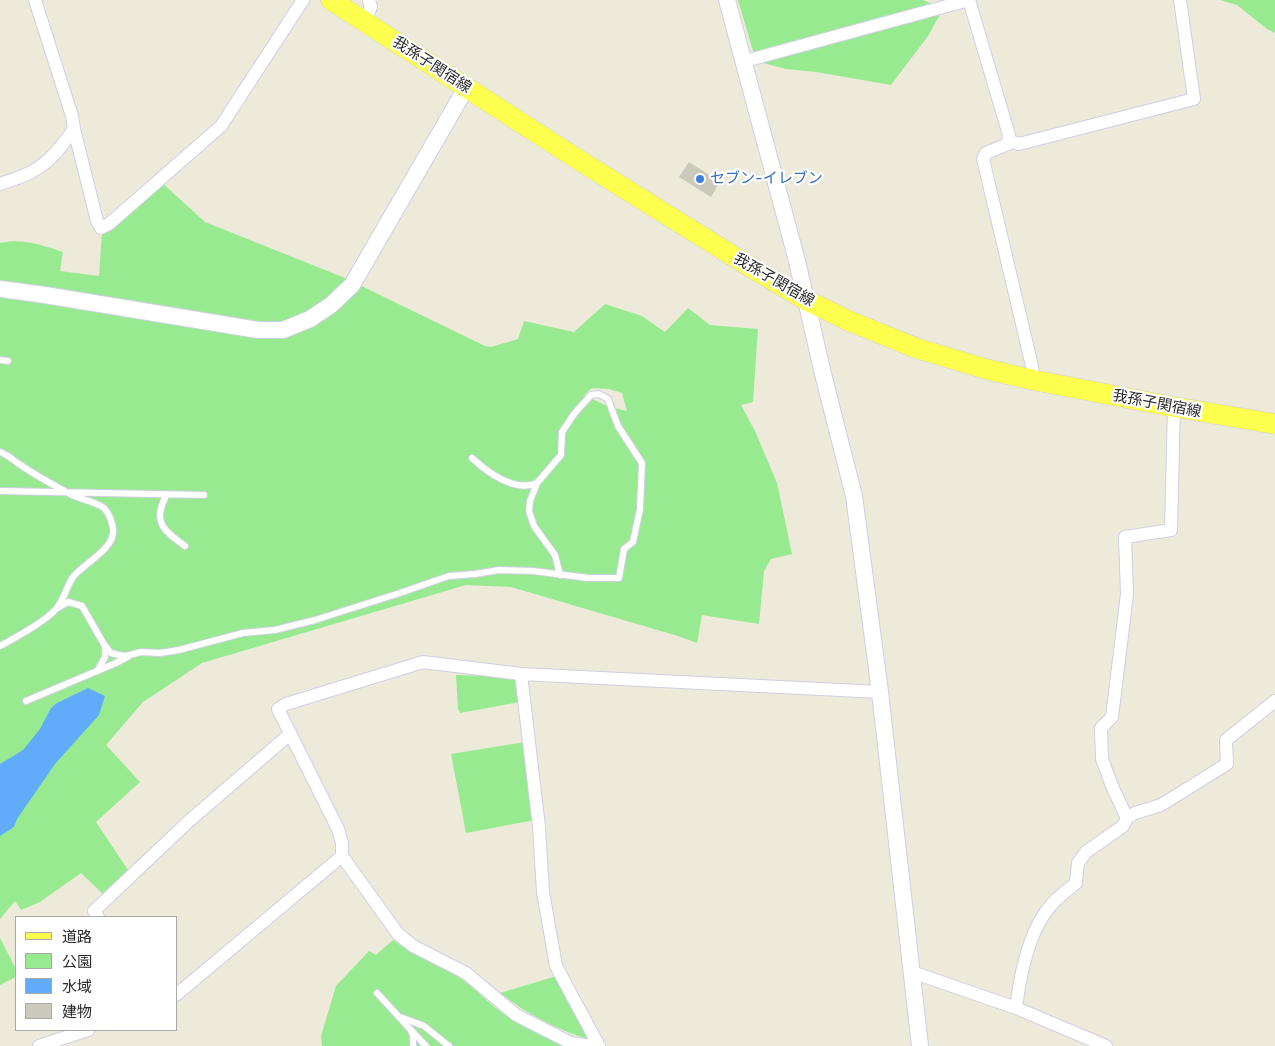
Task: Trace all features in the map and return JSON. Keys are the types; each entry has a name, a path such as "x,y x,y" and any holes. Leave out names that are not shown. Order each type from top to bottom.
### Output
{"main road":[{"name":"我孫子関宿線","path":"331,0 634,195 806,300 847,320 916,348 1033,380 1275,424"}],"street":[{"path":"35,0 72,116 97,220 101,228 221,126 303,0"},
{"path":"365,21 371,7 369,0"},
{"path":"728,0 806,300 854,496 880,692 920,1046"},
{"path":"745,61 969,0 1010,141"},
{"path":"1010,141 1020,144 1194,99 1180,0"},
{"path":"0,289 258,330 283,330 310,319 331,305 352,284 466,88"},
{"path":"0,184 34,171 52,157 74,129"},
{"path":"1010,141 1008,144 986,152 983,159 1032,366 1033,380"},
{"path":"1126,818 1102,759 1101,728 1112,717 1127,594 1125,537 1171,530 1174,407"},
{"path":"592,1046 571,1043 516,1015 466,973 413,946 398,934 342,856 342,843 338,829 278,709 286,704 423,662 521,674 880,692"},
{"path":"521,674 539,827 543,892 556,966 599,1046"},
{"path":"1016,1008 1024,961 1039,926 1051,905 1076,883 1078,863 1086,852 1123,826 1126,818 1135,813 1162,806 1227,764 1226,740 1275,701"},
{"path":"97,916 94,911 190,821 290,734"},
{"path":"178,992 342,856"},
{"path":"912,972 1016,1008 1106,1046"},
{"path":"40,1046 85,1031"}],"lane":[{"path":"0,360 8,360"},
{"path":"0,646 17,637 68,602 82,606 105,646 111,653 119,655 179,650 243,633 275,630 400,594 449,576 499,570 532,571 588,578 618,578 624,549 633,542 640,508 642,463 618,426 608,399 599,394 591,395 574,414 562,432 561,455 536,484 530,501 529,511 534,526 555,555 560,574"},
{"path":"0,452 66,491 104,509 110,516 113,532 109,544 74,577 56,609"},
{"path":"472,458 480,466 518,486 529,487 536,484"},
{"path":"1,490 166,496 204,495"},
{"path":"166,496 160,506 159,515 162,527 185,546"},
{"path":"98,670 105,657 105,646"},
{"path":"26,701 132,654"},
{"path":"377,993 426,1046"},
{"path":"398,1016 424,1026 449,1046"},
{"path":"410,1029 413,1035 413,1046"}],"green space":[{"path":"738,0 923,0 943,9 928,36 891,85 816,72 786,69 756,61"},
{"path":"1220,0 1275,0 1275,33 1267,29 1237,5"},
{"path":"160,181 205,222 345,278 485,346 491,347 518,339 524,321 574,332 605,304 642,316 665,332 688,308 710,325 758,329 753,402 741,405 755,431 777,483 792,554 771,559 764,571 759,624 702,615 697,643 511,587 466,585 202,663 143,702 106,745 140,782 96,822 130,873 105,896 81,873 40,902 21,910 15,901 0,919 0,243 24,242 63,252 60,271 99,276 102,233","holes":["592,388 609,389 622,393 627,411 607,406 584,395"]},
{"path":"456,675 515,677 520,702 460,713 458,709"},
{"path":"525,742 535,820 466,833 451,754"},
{"path":"0,938 15,967 15,978 0,985"},
{"path":"393,940 457,976 515,1021 536,1033 566,1046 322,1046 321,1036 336,986 369,951 376,955"},
{"path":"557,976 594,1041 545,1021 500,993"}],"water":[{"path":"88,688 105,696 99,715 55,764 17,819 14,827 0,836 0,764 23,750 40,729 51,708 57,703"}],"building":[{"name":"セブン-イレブン","path":"689,162 720,182 711,197 679,177"}],"place":[{"name":"セブン-イレブン","path":"700,179"}]}
